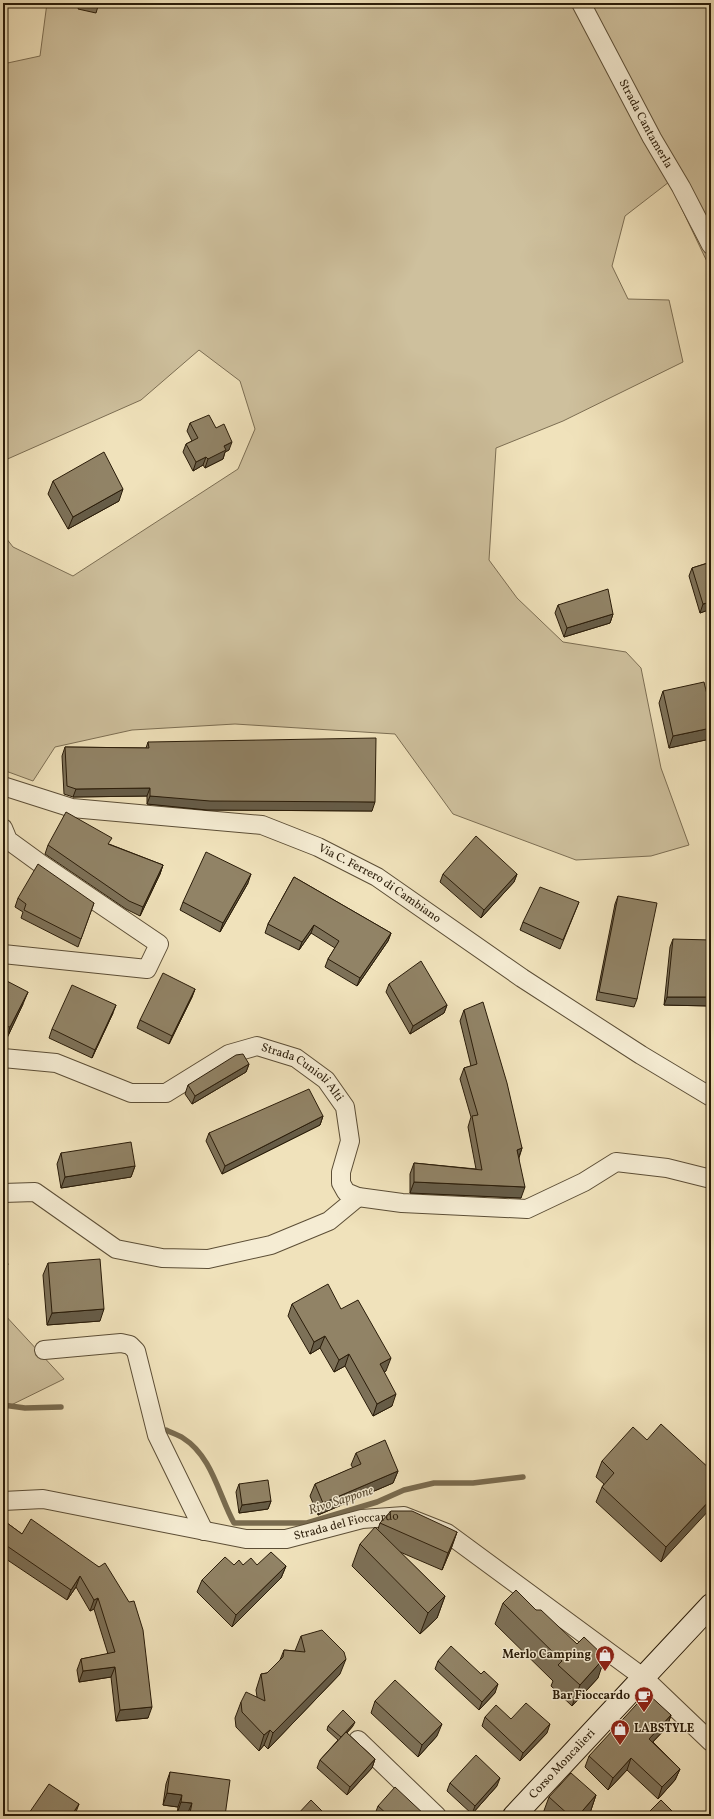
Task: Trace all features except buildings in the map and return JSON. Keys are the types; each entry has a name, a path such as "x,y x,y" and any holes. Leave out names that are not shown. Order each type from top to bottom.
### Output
{"main road":[{"name":"Corso Moncalieri","path":"514,1816 711,1605"}],"street":[{"name":"Strada Cantamerla","path":"581,3 652,138 681,187 711,245"},
{"name":"Via C. Ferrero di Cambiano","path":"3,786 72,808 262,825 318,847 377,877 522,978 641,1055 711,1097"},
{"path":"3,828 8,840 159,944 147,969 3,954"},
{"name":"Strada Cunioli Alti","path":"3,1058 56,1063 131,1093 166,1094 229,1054 257,1046 296,1058 326,1080 345,1107 350,1141 341,1172 341,1183 346,1192 358,1197 402,1203 527,1209 584,1182 616,1162 667,1168 711,1179"},
{"path":"3,1193 34,1192 116,1249 162,1258 208,1259 271,1245 329,1221 358,1197"},
{"path":"44,1350 121,1343 130,1345 136,1350 157,1435 204,1531"},
{"name":"Strada del Fioccardo","path":"3,1501 43,1499 246,1539 286,1539 362,1519 404,1516 447,1533 644,1678"},
{"path":"644,1678 711,1742"},
{"path":"358,1740 437,1816"}],"shaded area":[{"path":"47,3 711,3 711,270 669,182 625,216 612,266 628,299 669,300 683,362 563,421 496,448 489,560 517,598 563,642 626,652 641,668 661,768 689,845 651,856 576,860 453,814 395,734 235,724 132,730 55,747 33,781 3,770 3,534 13,547 73,576 238,469 255,429 240,381 199,350 141,400 3,461 3,64 40,56"},
{"path":"3,1313 64,1379 3,1409"}],"waterway":[{"name":"Rivo Sappone","path":"3,1405 25,1408 61,1407"},
{"name":"Rivo Sappone","path":"166,1430 183,1438 201,1455 214,1477 234,1523 307,1523 377,1502 404,1490 434,1483 473,1483 523,1477"}],"place":[{"name":"Merlo Camping","path":"605,1672"},
{"name":"Bar Fioccardo","path":"644,1713"},
{"name":"LABSTYLE","path":"620,1746"}]}
